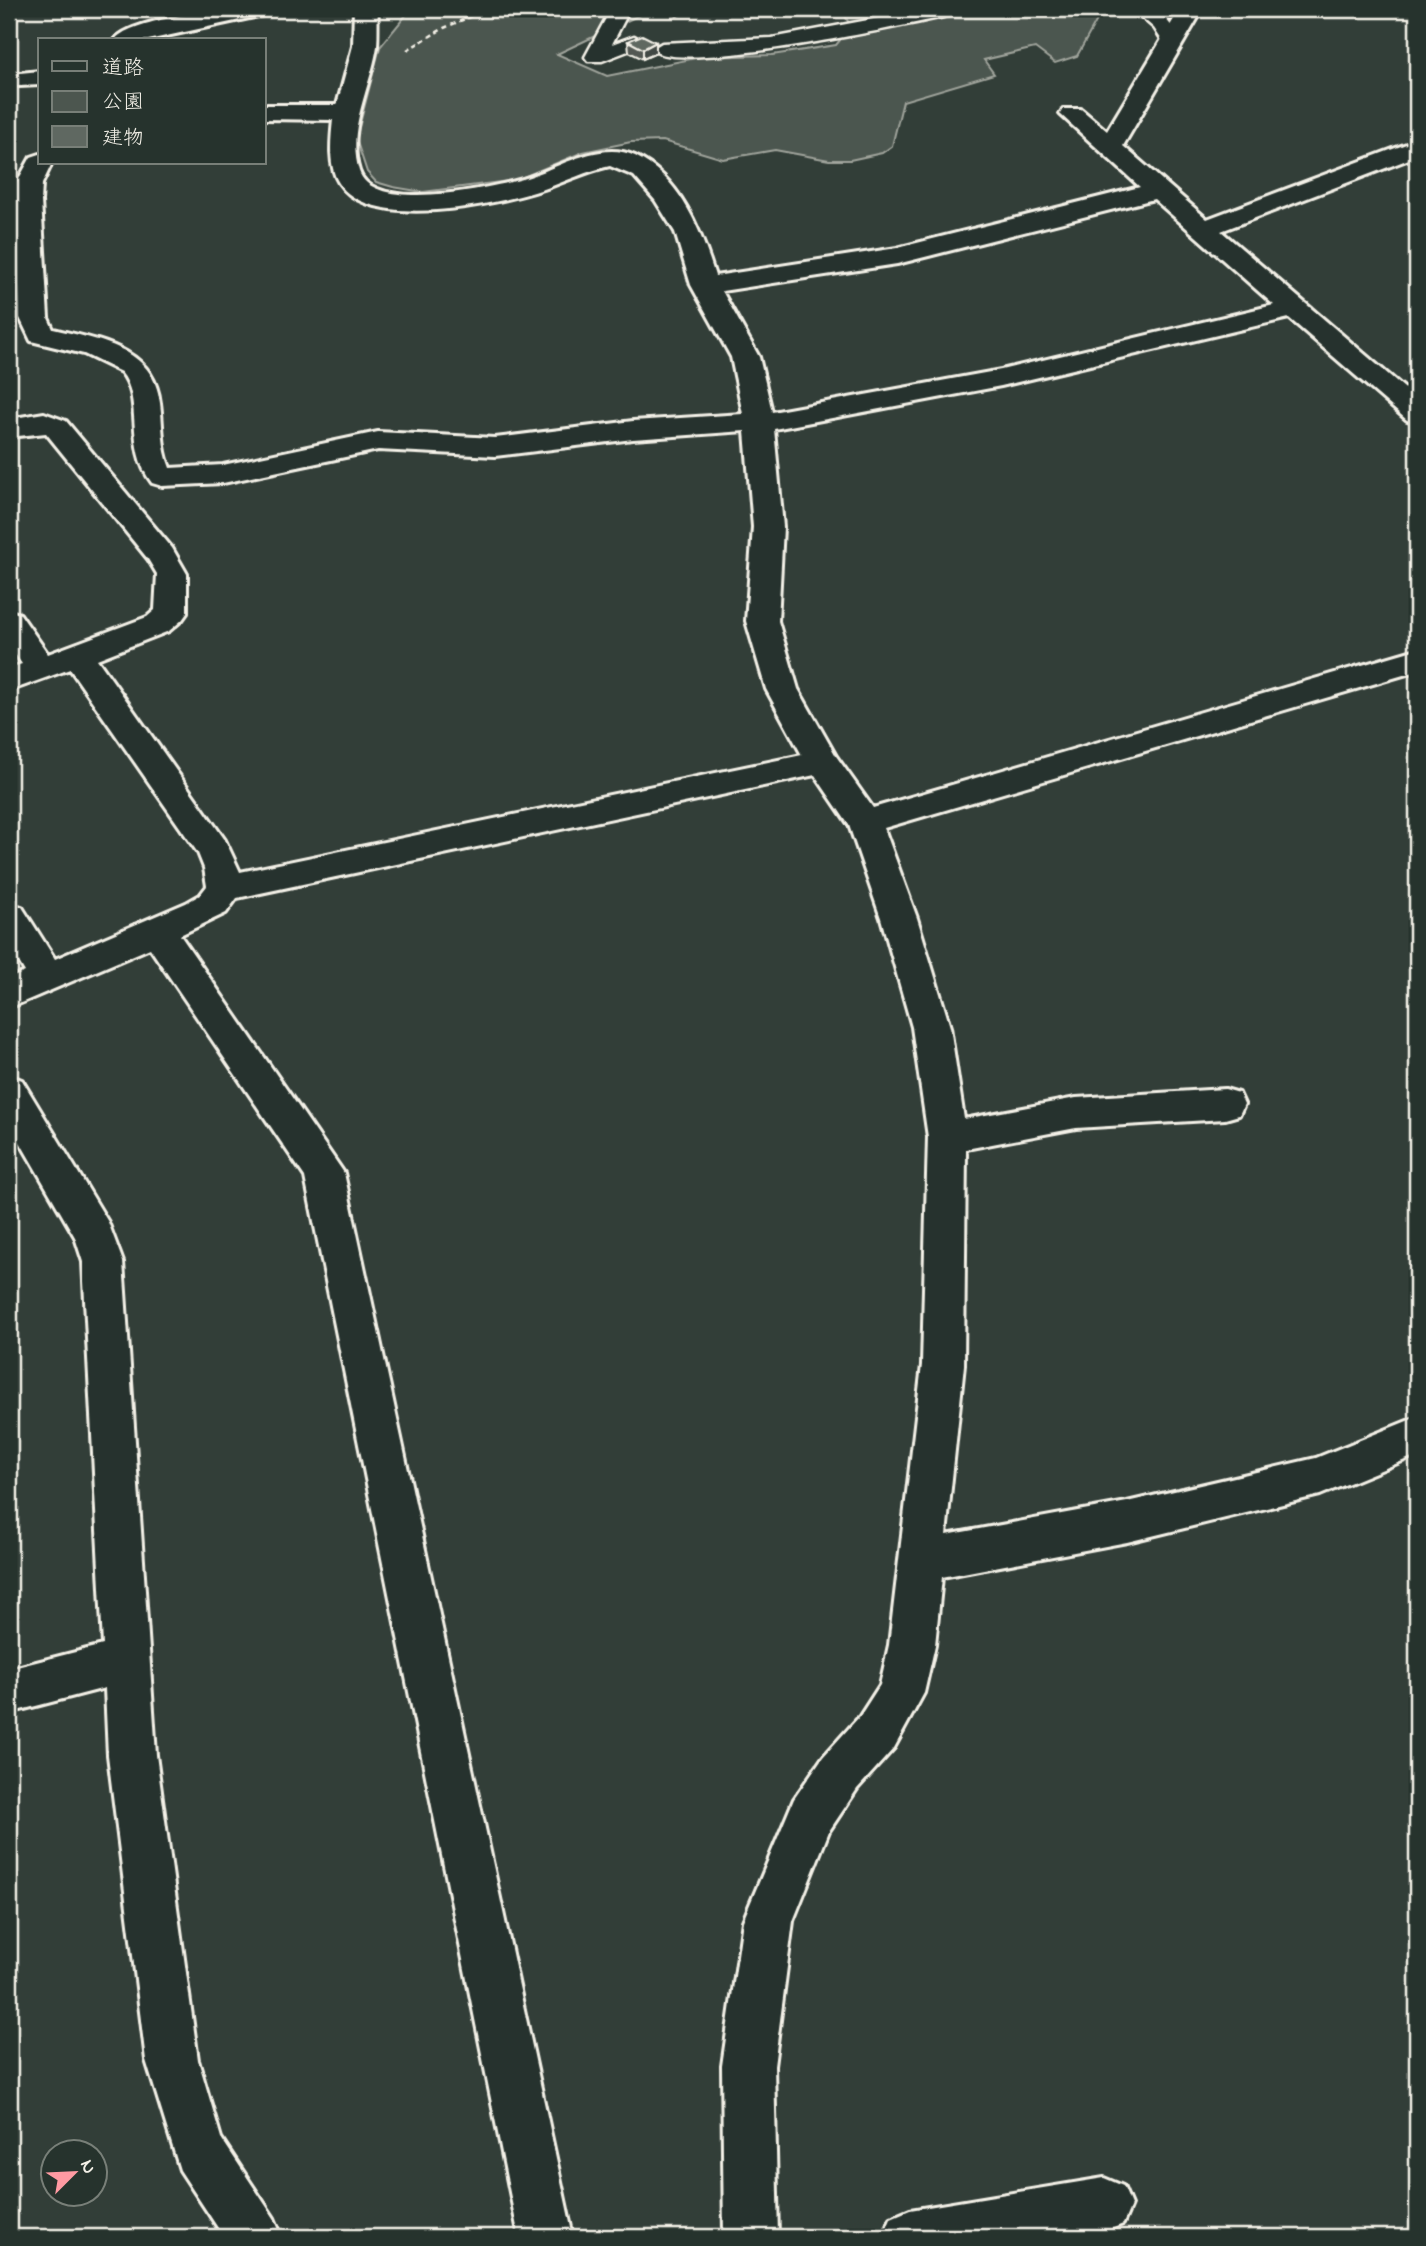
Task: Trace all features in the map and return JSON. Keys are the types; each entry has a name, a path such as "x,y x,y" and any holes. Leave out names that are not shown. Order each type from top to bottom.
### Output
{"street":[{"path":"132,38 157,29 260,9"},
{"path":"366,9 365,46 347,113 345,168 351,181 361,192 385,201 419,203 488,195 533,184 610,158 624,160 643,171 666,195 688,232 705,285 745,357 758,420 768,527 762,621 782,689 823,761 864,822 898,918 930,1027 947,1137 943,1365 912,1646 901,1693 877,1732 840,1773 811,1816 768,1921 748,2066 751,2237"},
{"path":"1110,147 1191,9"},
{"path":"266,112 347,113"},
{"path":"1072,114 1417,414"},
{"path":"1203,229 1417,146"},
{"path":"39,164 29,184 28,201 34,318 41,335 114,355 130,364 139,375 144,389 150,456 162,477 223,474 378,441 495,447 633,430 782,420 1001,378 1296,308"},
{"path":"705,285 808,272 897,256 1159,190"},
{"path":"9,429 44,422 56,427 161,555 172,573 172,613 158,624 9,680"},
{"path":"9,621 41,668"},
{"path":"77,655 213,849 222,868 225,888"},
{"path":"864,822 1417,660"},
{"path":"9,994 213,904 225,888 823,761"},
{"path":"9,916 47,977"},
{"path":"158,930 324,1173 546,2237"},
{"path":"9,1090 94,1234 103,1262 132,1755 172,2060 199,2151 255,2237"},
{"path":"947,1137 1076,1113 1225,1104"},
{"path":"922,1560 1127,1522 1320,1476 1417,1436"},
{"path":"9,1690 128,1660"},
{"path":"910,2237 1104,2205"}],"lane":[{"path":"620,9 595,57 634,42"},
{"path":"662,49 703,51 760,47 953,9"},
{"path":"1141,9 1161,24 1172,41"}],"path":[{"path":"357,76 385,64 444,28 488,9"}],"green space":[{"path":"411,9 652,9 557,54 607,76 701,57 772,55 836,45 851,27 845,16 849,9 1083,9 1097,20 1077,56 1055,63 1035,48 984,60 994,74 903,101 892,146 882,153 850,160 829,160 775,150 723,159 663,141 631,142 583,152 516,180 423,192 376,182 367,172 356,139 380,47"}],"building":[{"path":"642,35 656,42 643,49 628,41"}]}
